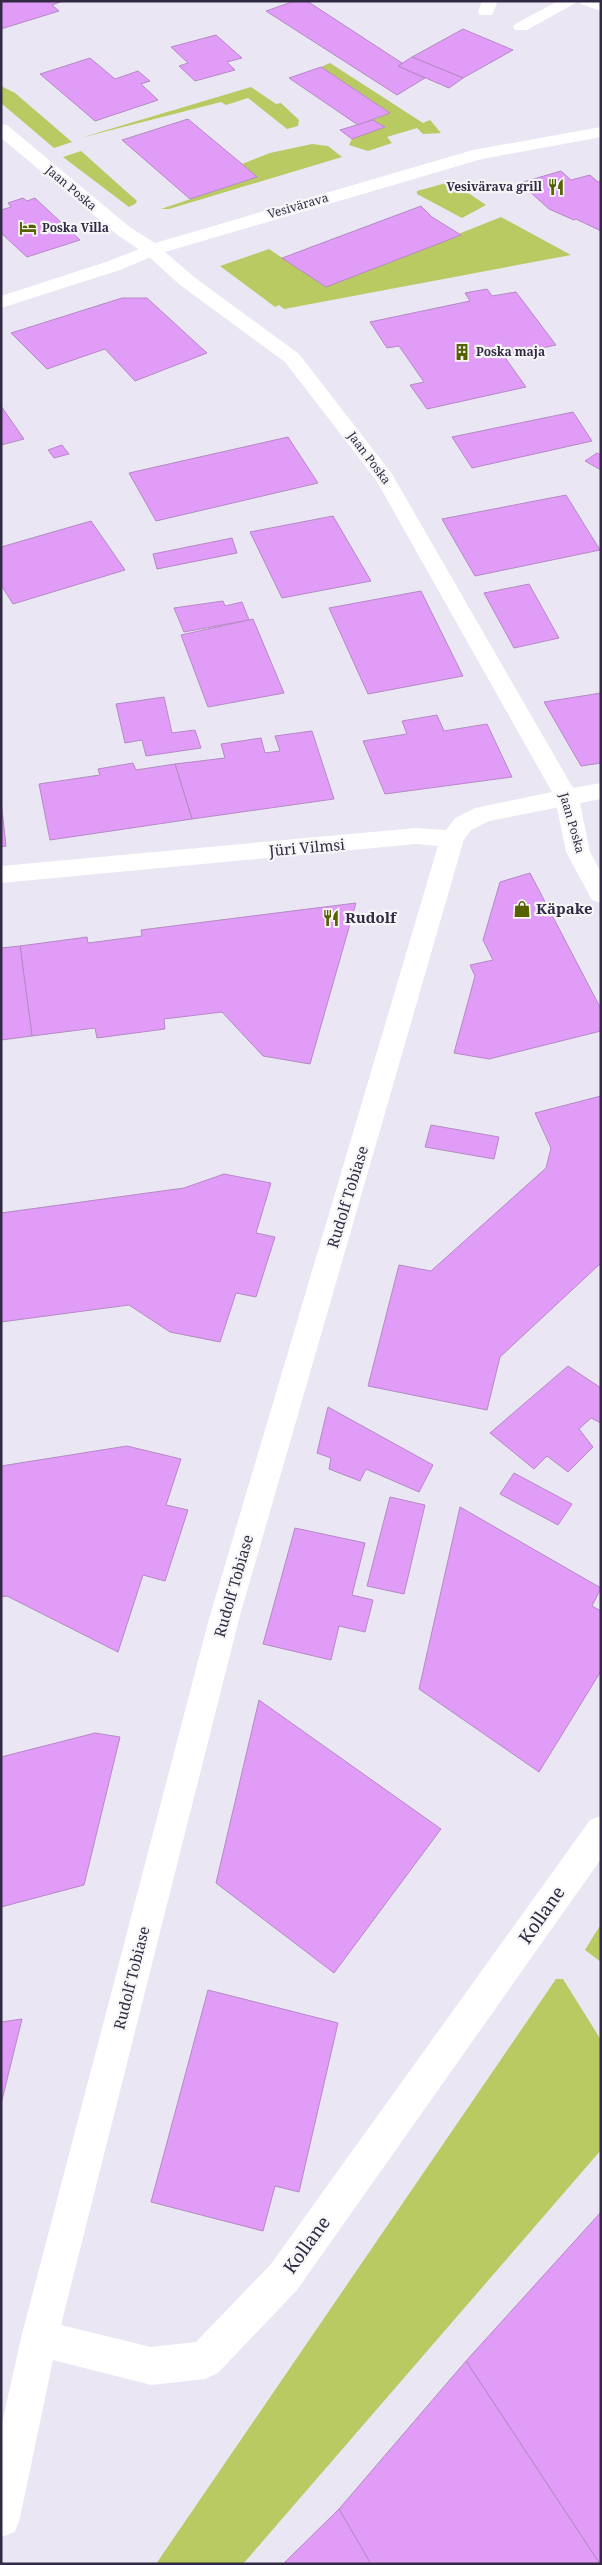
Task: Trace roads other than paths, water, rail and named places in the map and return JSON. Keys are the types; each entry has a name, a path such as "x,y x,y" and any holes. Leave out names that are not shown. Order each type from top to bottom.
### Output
{"street":[{"path":"521,28 571,1"},
{"path":"587,1 601,6"},
{"name":"Jaan Poska","path":"1,129 125,232 152,250 187,281 292,358 386,478 567,798 578,852 601,894"},
{"name":"Vesivärava","path":"1,302 113,266 152,250 480,154 601,132"},
{"path":"452,839 463,824 483,814 601,791"},
{"name":"Jüri Vilmsi","path":"1,875 416,836 452,839"},
{"name":"Rudolf Tobiase","path":"39,2338 224,1619 452,839"},
{"name":"Kollane","path":"39,2338 150,2366 204,2360 284,2277 601,1831"},
{"path":"1,2518 39,2338"}],"place":[{"name":"Vesivärava grill","path":"556,187"},
{"name":"Poska Villa","path":"28,228"},
{"name":"Poska maja","path":"462,352"},
{"name":"Käpake","path":"522,909"},
{"name":"Rudolf","path":"331,918"}]}
